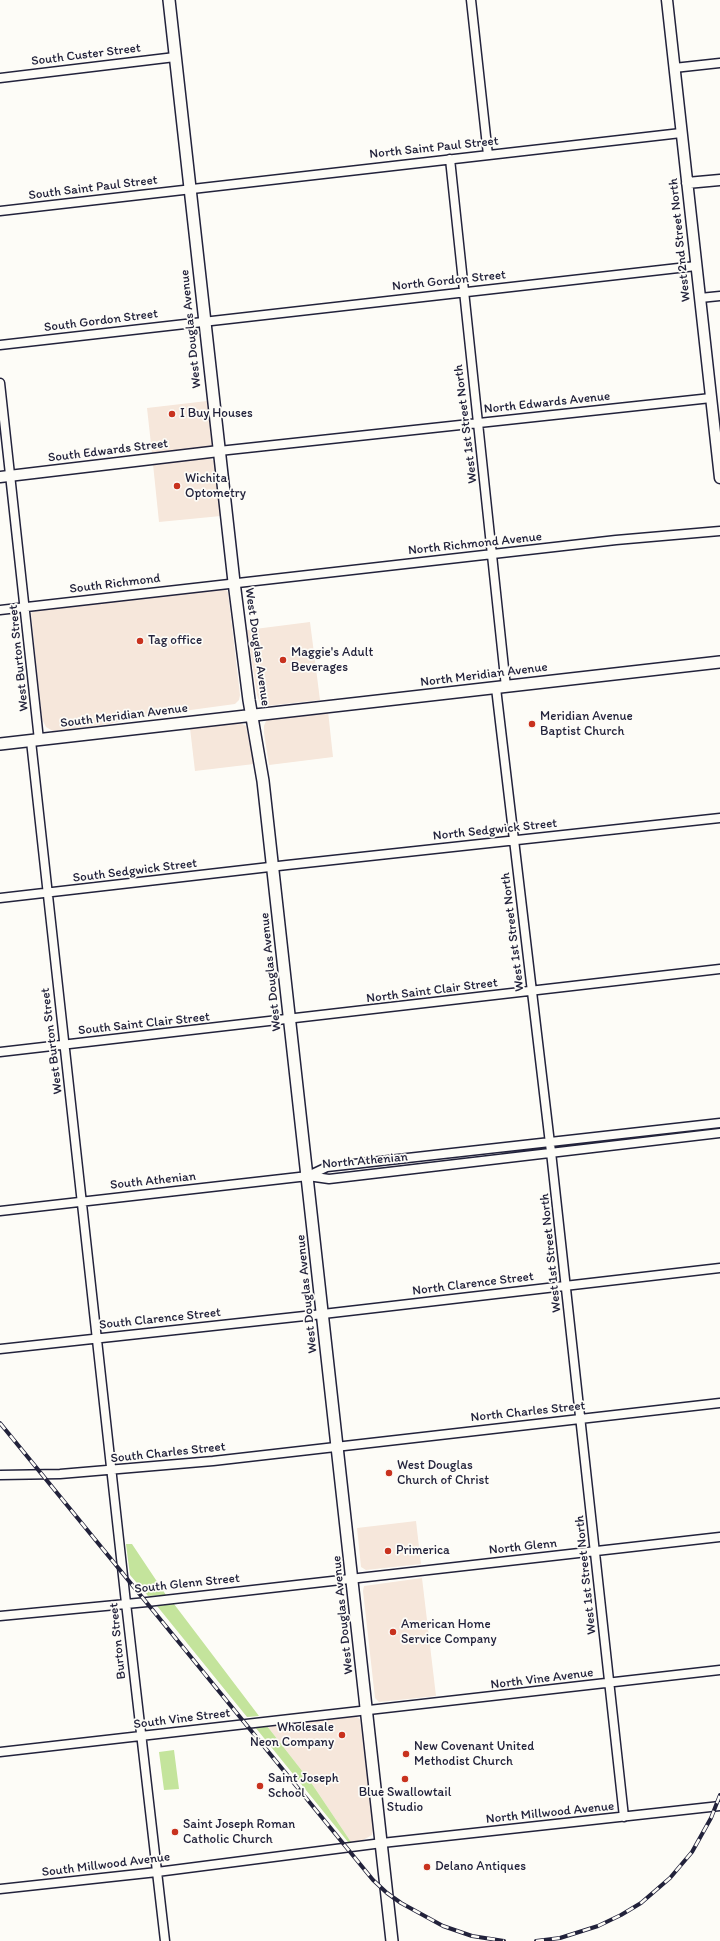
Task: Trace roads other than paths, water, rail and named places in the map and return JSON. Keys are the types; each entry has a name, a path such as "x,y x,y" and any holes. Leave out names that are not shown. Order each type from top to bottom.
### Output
{"main road":[{"name":"West Douglas Avenue","path":"169,0 234,582 263,782 273,866 392,1941"},
{"name":"North Meridian Avenue","path":"252,714 720,662"},
{"name":"South Meridian Avenue","path":"0,744 252,714"}],"street":[{"path":"471,0 488,155"},
{"name":"West 2nd Street North","path":"667,0 711,398 716,413 720,478"},
{"name":"South Custer Street","path":"0,78 175,57"},
{"path":"674,68 720,63"},
{"name":"North Saint Paul Street","path":"190,189 681,133"},
{"name":"West 1st Street North","path":"450,159 463,292 493,554 501,687 515,840 596,1551 624,1817"},
{"path":"687,183 720,180"},
{"name":"South Saint Paul Street","path":"0,211 190,189"},
{"name":"North Gordon Street","path":"204,321 696,266"},
{"path":"700,298 720,296"},
{"name":"South Gordon Street","path":"0,345 204,321"},
{"name":"West Burton Street","path":"0,383 25,607 47,893 98,1338"},
{"name":"North Edwards Avenue","path":"219,451 711,398"},
{"name":"South Edwards Street","path":"0,477 219,451"},
{"name":"North Richmond Avenue","path":"234,582 616,540 720,531"},
{"name":"South Richmond","path":"0,610 234,582"},
{"name":"North Sedgwick Street","path":"273,866 720,818"},
{"name":"South Sedgwick Street","path":"0,898 273,866"},
{"name":"North Saint Clair Street","path":"290,1020 720,969"},
{"name":"South Saint Clair Street","path":"0,1052 290,1020"},
{"name":"North Athenian","path":"308,1176 327,1167 720,1123"},
{"name":"North Athenian","path":"308,1176 330,1179 720,1133"},
{"name":"South Athenian","path":"0,1211 82,1200 308,1176"},
{"name":"North Clarence Street","path":"323,1314 720,1268"},
{"name":"South Clarence Street","path":"0,1349 323,1314"},
{"name":"Burton Street","path":"98,1338 126,1603 165,1941"},
{"name":"North Charles Street","path":"338,1446 720,1403"},
{"name":"South Charles Street","path":"0,1475 60,1474 112,1470 338,1446"},
{"name":"North Glenn","path":"353,1578 720,1537"},
{"name":"South Glenn Street","path":"0,1616 147,1602 353,1578"},
{"name":"North Vine Avenue","path":"367,1711 720,1670"},
{"name":"South Vine Street","path":"0,1752 141,1735 367,1711"},
{"name":"North Millwood Avenue","path":"382,1843 720,1806"},
{"name":"South Millwood Avenue","path":"0,1889 157,1872 382,1843"}],"railway":[{"path":"0,1423 373,1880 401,1903 443,1926 472,1936 504,1941"},
{"path":"536,1941 560,1938 598,1926 641,1903 670,1878 692,1852 711,1818 720,1795"}],"place":[{"name":"I Buy Houses","path":"172,414"},
{"name":"Wichita Optometry","path":"177,486"},
{"name":"Tag office","path":"140,641"},
{"name":"Maggie's Adult Beverages","path":"283,660"},
{"name":"Meridian Avenue Baptist Church","path":"532,724"},
{"name":"West Douglas Church of Christ","path":"389,1473"},
{"name":"Primerica","path":"388,1551"},
{"name":"American Home Service Company","path":"393,1632"},
{"name":"Wholesale Neon Company","path":"342,1735"},
{"name":"New Covenant United Methodist Church","path":"406,1754"},
{"name":"Blue Swallowtail Studio","path":"405,1779"},
{"name":"Saint Joseph School","path":"260,1786"},
{"name":"Saint Joseph Roman Catholic Church","path":"175,1832"},
{"name":"Delano Antiques","path":"427,1867"}]}
